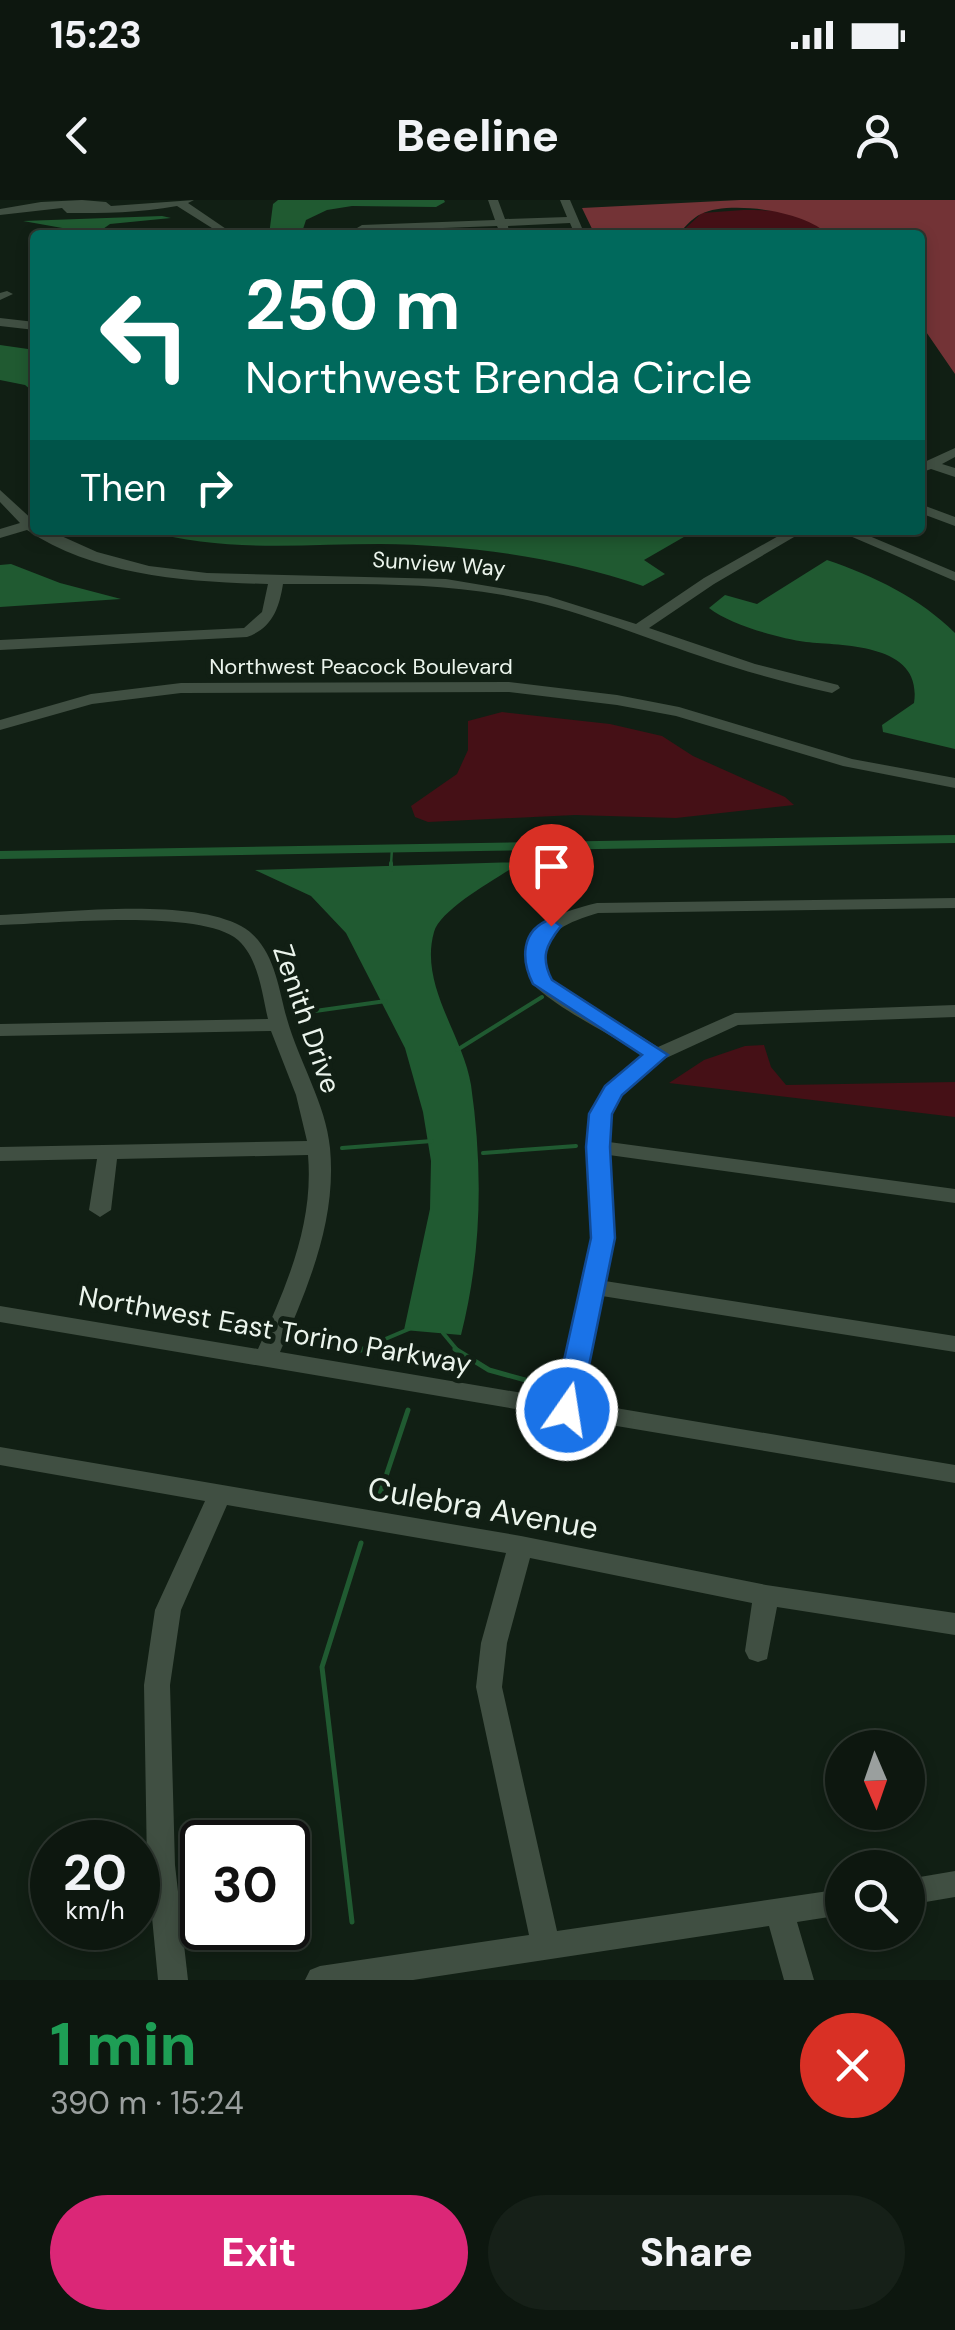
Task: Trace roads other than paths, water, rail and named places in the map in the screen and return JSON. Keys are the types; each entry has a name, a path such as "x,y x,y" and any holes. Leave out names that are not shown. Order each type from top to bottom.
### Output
{"street":[{"path":"493,200 503,229"},
{"path":"565,200 578,230"},
{"path":"0,212 185,201 224,230"},
{"path":"79,207 105,207"},
{"path":"362,228 503,229 574,220"},
{"path":"0,322 30,325"},
{"path":"925,466 955,452"},
{"path":"925,466 955,473"},
{"name":"Sunview Way","path":"0,494 30,525"},
{"path":"925,510 955,522"},
{"path":"0,534 30,529"},
{"name":"Sunview Way","path":"46,535 68,547 143,569 276,582 413,580 544,599 639,628 741,666 832,688"},
{"path":"639,628 708,581 789,535"},
{"path":"856,535 955,577"},
{"path":"0,644 247,632 265,624 272,612 276,582"},
{"name":"Northwest Peacock Boulevard","path":"0,725 91,699 181,688 509,687 679,712 849,763 955,783"},
{"path":"657,1055 544,984 534,965 536,942 551,926 597,908 955,902"},
{"name":"Zenith Drive","path":"0,920 166,918 220,922 253,944 309,1105 320,1148 322,1204 312,1248 266,1360"},
{"path":"567,1410 603,1238 598,1147 601,1114 613,1091 657,1055 735,1020 955,1012"},
{"path":"0,1030 278,1025"},
{"path":"598,1147 955,1196"},
{"path":"0,1154 320,1148"},
{"path":"100,1210 108,1152"},
{"path":"595,1287 955,1344"},
{"name":"Northwest East Torino Parkway","path":"0,1314 955,1474"},
{"name":"Culebra Avenue","path":"0,1456 520,1546 766,1595 955,1624"},
{"path":"173,1980 161,1865 158,1685 168,1610 219,1496"},
{"path":"520,1546 494,1643 489,1687 546,1945"},
{"path":"758,1652 766,1595"},
{"path":"925,1889 955,1884"},
{"path":"320,1980 825,1905"},
{"path":"780,1912 799,1980"}],"waterway":[{"path":"0,855 955,839"},
{"path":"391,865 392,848"},
{"path":"391,865 391,870"},
{"path":"457,1050 542,997"},
{"path":"301,1013 386,1001"},
{"path":"342,1148 432,1141"},
{"path":"483,1153 576,1146"},
{"path":"359,1350 409,1329"},
{"path":"443,1333 458,1351"},
{"path":"333,1351 320,1349 359,1350"},
{"path":"359,1350 368,1349"},
{"path":"458,1351 489,1370 547,1386"},
{"path":"379,1497 408,1410"},
{"path":"352,1922 322,1667 361,1543"}]}
